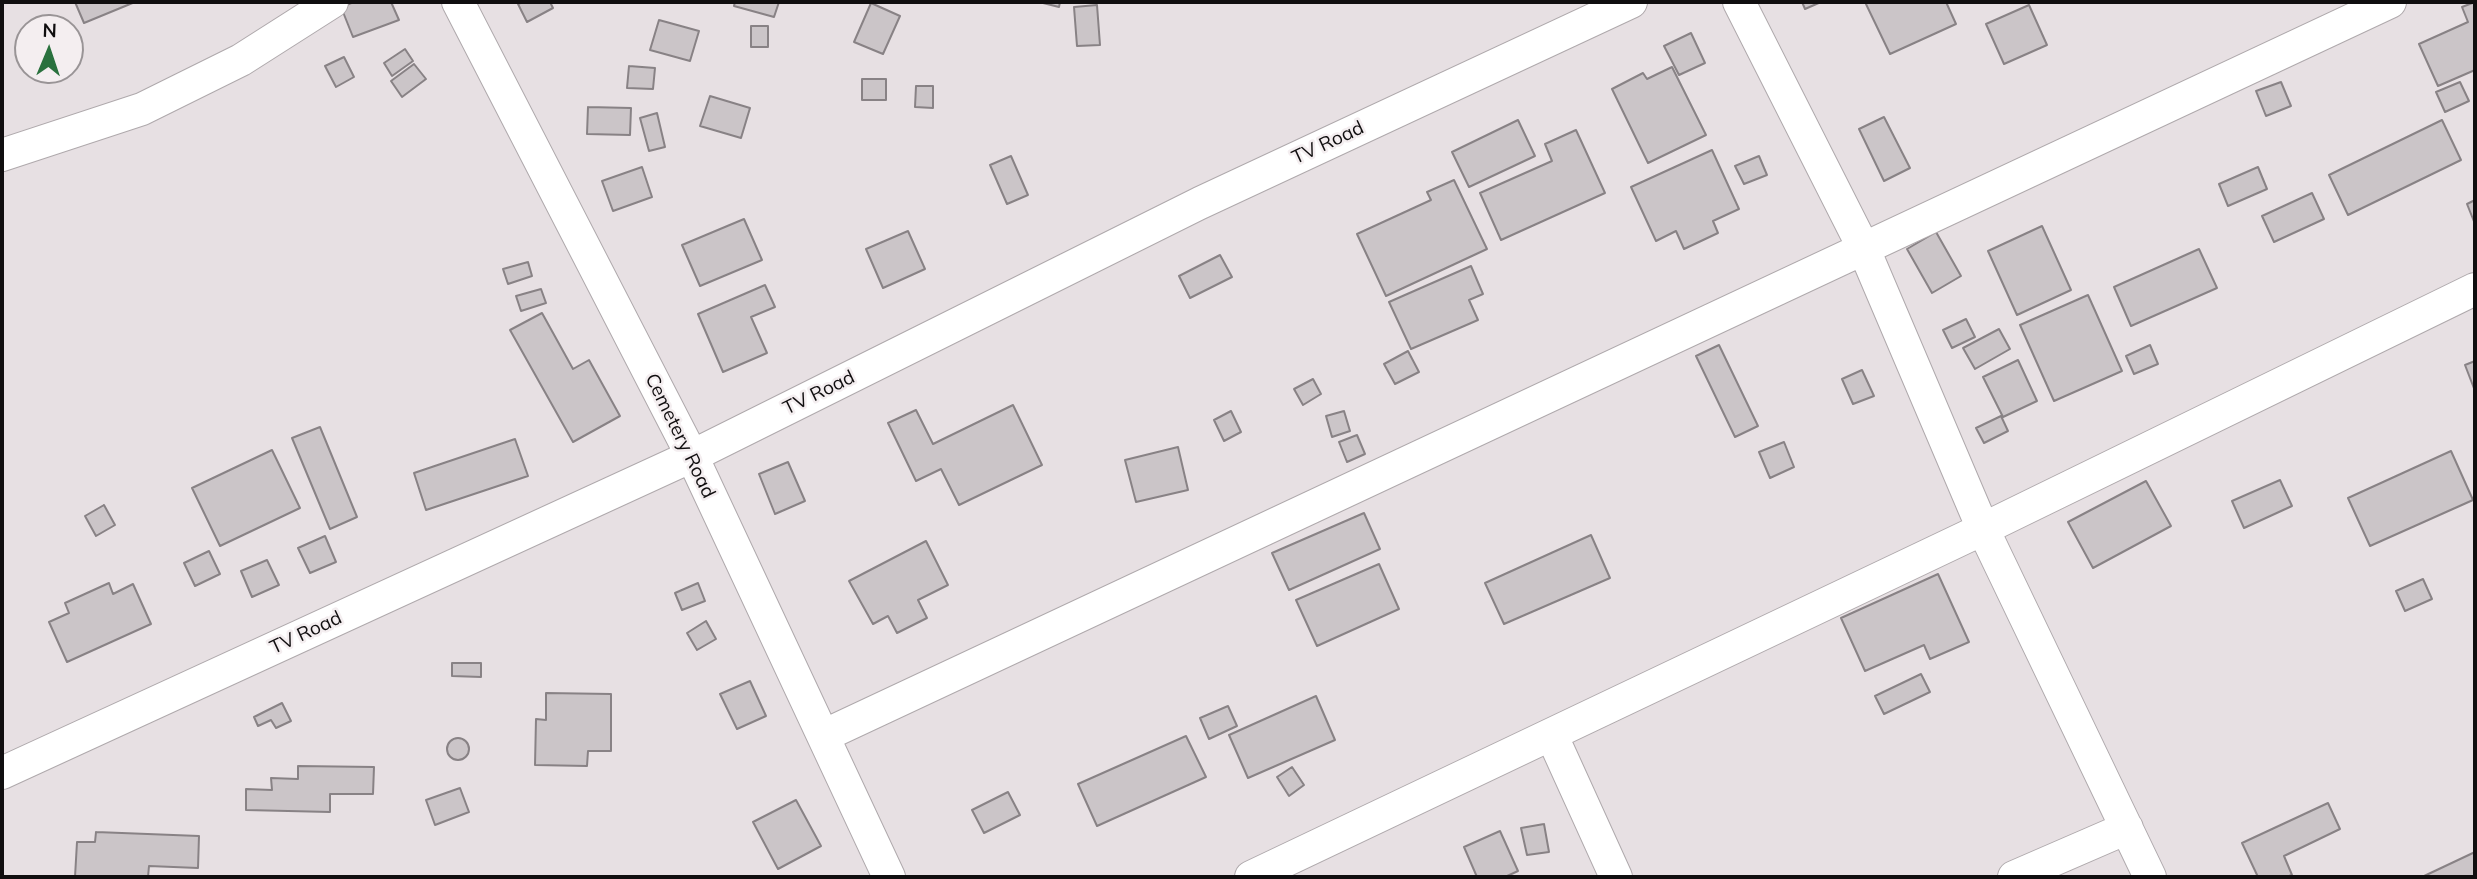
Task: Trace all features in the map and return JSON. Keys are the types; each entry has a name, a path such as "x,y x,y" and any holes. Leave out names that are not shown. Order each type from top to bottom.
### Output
{"street":[{"path":"2,155 142,109 241,60 332,2"},
{"name":"Cemetery Road","path":"458,2 692,456 890,877"},
{"name":"TV Road","path":"2,773 692,456 1200,203 1631,2"},
{"path":"1739,2 1863,247 1983,530 2150,877"},
{"path":"823,736 2390,2"},
{"path":"1251,877 1983,530 2475,289"},
{"path":"1552,736 1616,877"},
{"path":"2014,877 2127,828"}],"building":[{"path":"75,2 135,2 84,23 84,14 80,14"},
{"path":"354,2 391,2 399,20 353,37 341,7"},
{"path":"550,2 553,8 527,22 518,4"},
{"path":"735,2 779,2 774,17 734,6"},
{"path":"1039,2 1060,2 1059,7"},
{"path":"1802,2 1821,2 1805,9"},
{"path":"1865,2 1946,2 1956,24 1890,54"},
{"path":"2475,2 2475,70 2438,86 2419,44 2468,22 2462,7"},
{"path":"871,3 900,16 883,54 854,42"},
{"path":"1097,5 1100,45 1077,46 1074,7"},
{"path":"2029,5 2047,45 2004,64 1986,24"},
{"path":"659,20 699,31 690,61 650,50"},
{"path":"751,26 768,26 768,47 751,47"},
{"path":"1691,33 1705,63 1679,75 1664,46"},
{"path":"405,49 413,61 392,76 384,63"},
{"path":"344,57 354,77 336,87 325,66"},
{"path":"414,64 426,79 402,97 391,81"},
{"path":"629,66 655,68 653,89 627,88"},
{"path":"1672,67 1706,135 1648,163 1612,89 1643,73 1647,79"},
{"path":"862,79 886,79 886,100 862,100"},
{"path":"2281,82 2291,106 2266,116 2256,91"},
{"path":"2460,82 2469,101 2445,112 2436,92"},
{"path":"916,86 933,86 933,108 915,107"},
{"path":"710,96 750,108 741,138 700,126"},
{"path":"588,107 631,108 630,135 587,134"},
{"path":"657,113 665,147 649,151 640,118"},
{"path":"1884,117 1910,168 1884,181 1859,129"},
{"path":"1518,120 1535,156 1469,187 1452,152"},
{"path":"2442,120 2461,160 2348,215 2329,175"},
{"path":"1576,130 1605,193 1501,240 1480,193 1552,161 1545,144"},
{"path":"1712,150 1739,209 1713,221 1718,233 1684,249 1676,231 1656,241 1631,187"},
{"path":"1011,156 1028,195 1007,204 990,165"},
{"path":"1759,156 1767,175 1744,184 1735,166"},
{"path":"642,167 652,197 613,211 602,181"},
{"path":"2258,167 2267,189 2228,206 2219,184"},
{"path":"1454,180 1487,249 1386,296 1357,234 1431,200 1427,192"},
{"path":"2312,193 2324,219 2274,242 2262,216"},
{"path":"2475,200 2475,224 2467,204"},
{"path":"744,219 762,260 700,286 682,245"},
{"path":"2042,226 2071,290 2017,315 1988,251"},
{"path":"908,231 925,269 883,288 866,249"},
{"path":"1936,232 1961,276 1932,293 1907,249"},
{"path":"2199,249 2217,288 2131,326 2114,287"},
{"path":"1220,255 1232,277 1190,298 1179,276"},
{"path":"528,262 532,276 508,284 503,269"},
{"path":"1471,266 1483,294 1469,300 1478,320 1411,349 1389,302"},
{"path":"765,285 775,307 751,317 767,353 723,372 698,314"},
{"path":"541,289 546,303 521,311 516,296"},
{"path":"2088,295 2122,371 2054,401 2020,325"},
{"path":"542,313 573,369 589,360 620,416 573,442 510,330"},
{"path":"1966,319 1975,337 1952,348 1943,330"},
{"path":"1999,329 2010,349 1975,369 1963,348"},
{"path":"1719,345 1758,426 1735,437 1696,356"},
{"path":"2150,345 2158,364 2134,374 2126,356"},
{"path":"1408,351 1419,372 1395,384 1384,364"},
{"path":"2018,360 2037,401 2003,417 1983,377"},
{"path":"2475,361 2475,391 2465,365"},
{"path":"1862,370 1874,396 1853,404 1842,379"},
{"path":"1313,379 1321,394 1303,405 1294,389"},
{"path":"1013,405 1042,465 959,505 941,469 916,481 888,423 916,410 933,444"},
{"path":"1231,411 1241,432 1224,441 1214,420"},
{"path":"1344,411 1350,431 1332,437 1326,416"},
{"path":"2001,416 2008,431 1984,443 1976,428"},
{"path":"320,427 357,517 330,529 292,438"},
{"path":"1357,435 1365,454 1347,462 1339,442"},
{"path":"515,439 528,476 426,510 414,473"},
{"path":"1784,442 1794,467 1770,478 1759,452"},
{"path":"1178,447 1188,490 1136,502 1125,460"},
{"path":"272,450 300,508 220,546 192,488"},
{"path":"2451,451 2473,500 2370,546 2348,498"},
{"path":"788,462 805,501 775,514 759,474"},
{"path":"2280,480 2292,506 2244,528 2232,501"},
{"path":"2146,481 2171,526 2093,568 2068,522"},
{"path":"104,505 115,525 96,536 85,516"},
{"path":"1364,513 1380,549 1289,590 1272,553"},
{"path":"1591,535 1610,578 1504,624 1485,583"},
{"path":"325,536 336,562 310,573 298,548"},
{"path":"926,541 948,585 918,600 927,618 897,633 888,616 873,624 849,581"},
{"path":"209,551 220,574 195,586 184,563"},
{"path":"267,560 279,585 252,597 241,571"},
{"path":"1379,564 1399,609 1317,646 1296,600"},
{"path":"1938,574 1969,642 1930,659 1924,645 1865,671 1841,618"},
{"path":"2423,579 2432,599 2405,611 2396,591"},
{"path":"109,583 113,594 133,584 151,624 67,662 49,622 69,613 65,603"},
{"path":"698,583 705,601 682,610 675,593"},
{"path":"706,621 716,639 697,650 687,633"},
{"path":"452,663 481,663 481,677 452,676"},
{"path":"1921,674 1930,692 1884,714 1875,696"},
{"path":"750,681 766,716 737,729 720,694"},
{"path":"546,693 611,694 611,751 588,751 587,766 535,765 536,719 546,720"},
{"path":"1316,696 1335,740 1248,778 1229,735"},
{"path":"282,703 291,721 276,728 271,720 258,726 254,717"},
{"path":"1228,706 1237,726 1209,739 1200,718"},
{"path":"1186,736 1206,777 1097,826 1078,784"},
{"path":"458,738 466,741 469,749 466,757 458,760 450,757 447,749 450,741"},
{"path":"298,766 374,767 373,794 330,794 330,812 246,810 246,789 272,790 271,778 298,779"},
{"path":"1292,767 1304,785 1289,796 1277,777"},
{"path":"460,788 469,812 435,825 426,800"},
{"path":"1008,792 1020,815 984,833 972,810"},
{"path":"796,800 821,846 778,869 753,822"},
{"path":"2328,803 2340,829 2284,856 2292,875 2258,877 2242,843"},
{"path":"1544,824 1549,852 1527,855 1521,828"},
{"path":"1500,831 1518,871 1505,877 1477,877 1464,847"},
{"path":"96,832 199,836 198,868 149,866 148,877 75,877 77,842 95,842"},
{"path":"2475,852 2475,877 2422,877"}]}
